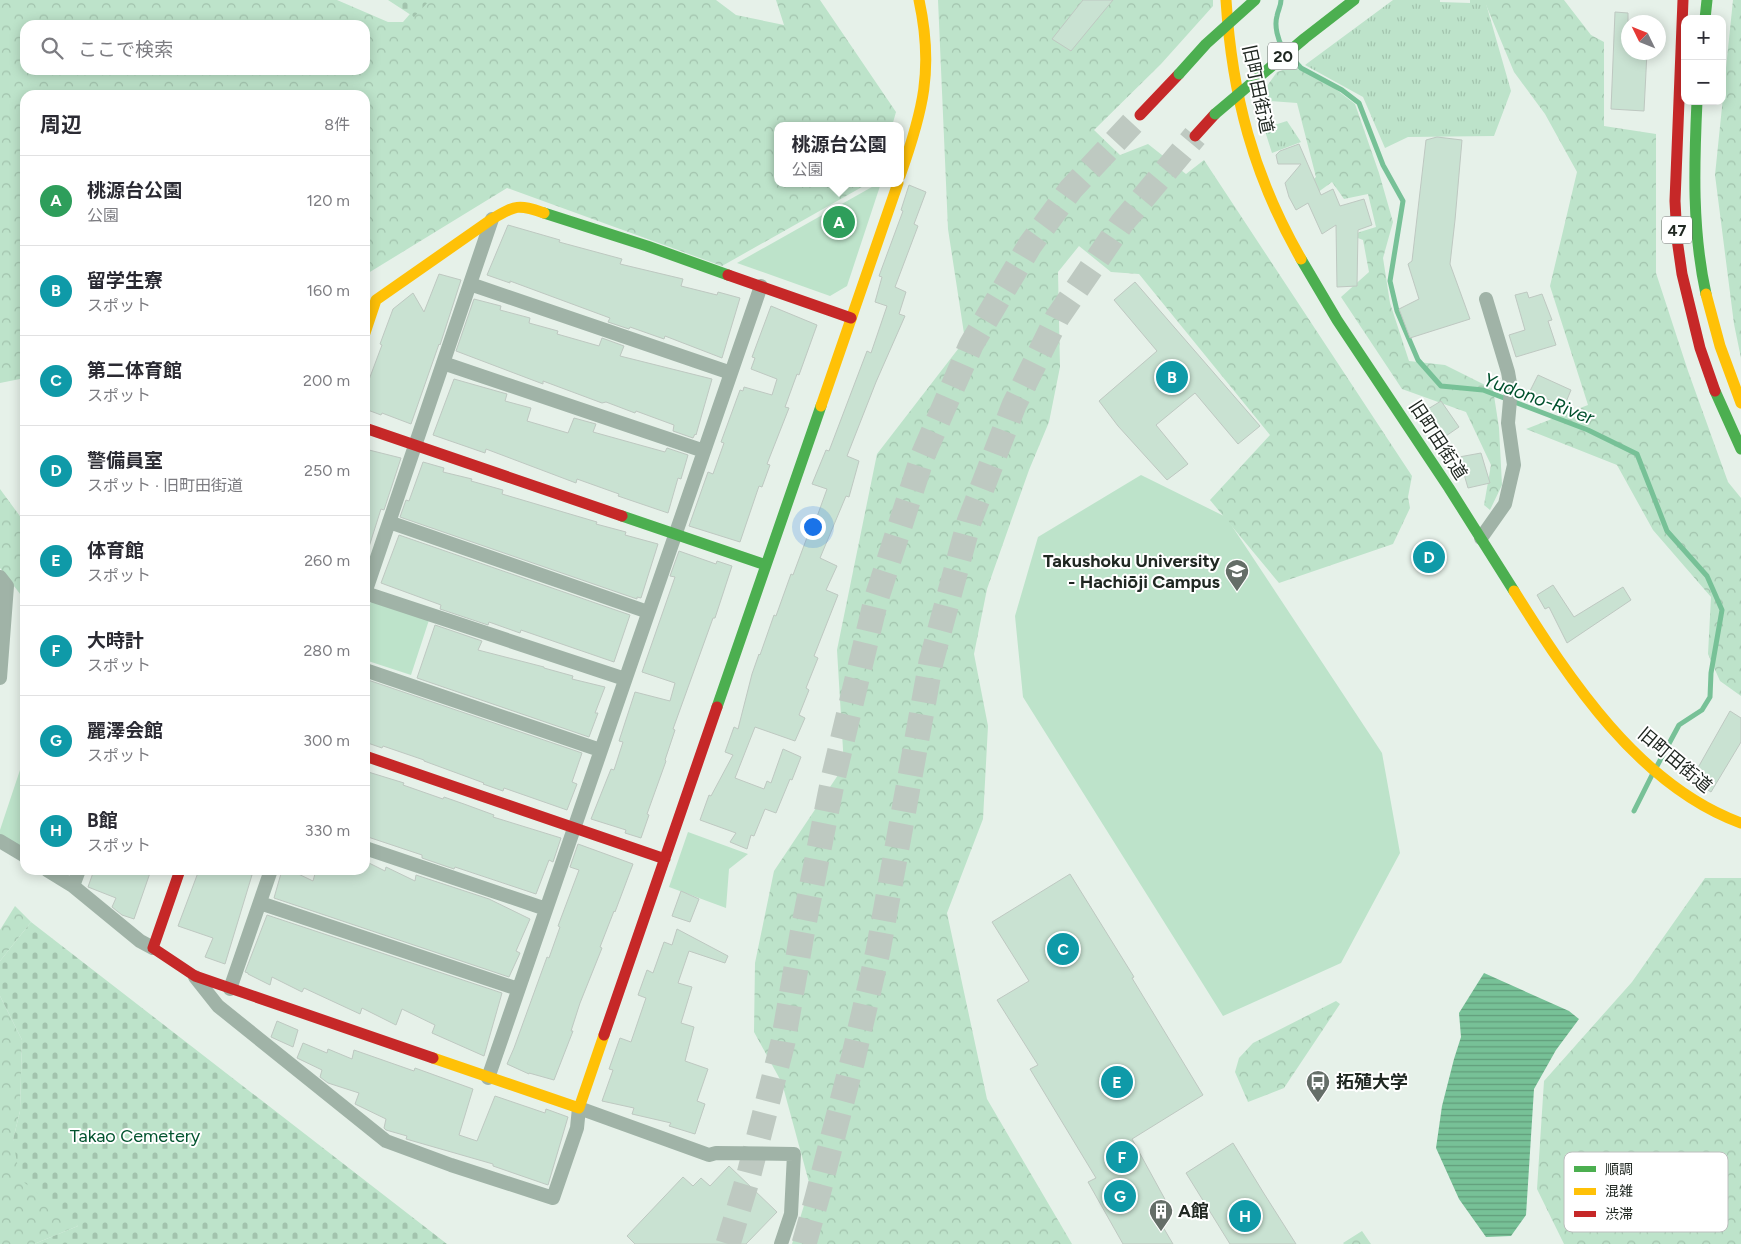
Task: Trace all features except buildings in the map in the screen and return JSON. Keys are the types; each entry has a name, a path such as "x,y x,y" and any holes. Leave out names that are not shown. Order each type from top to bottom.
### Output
{"main road":[{"path":"904,164 918,124 925,91 927,53 924,22 919,0"},
{"name":"旧町田街道","path":"1226,0 1231,57 1241,109 1258,167 1276,211 1317,288 1545,641 1574,682 1612,728 1674,786 1706,809 1741,824"},
{"path":"1140,115 1206,44 1255,0"},
{"name":"20","path":"1195,136 1214,114 1354,0"},
{"name":"47","path":"1683,0 1675,201 1677,239 1682,274 1700,348 1711,382 1741,449"},
{"path":"1705,15 1707,0"},
{"name":"47","path":"1698,105 1695,169 1698,246 1712,318 1722,354 1741,403"},
{"path":"178,875 153,948 195,976 579,1108 897,187"},
{"path":"371,302 492,219 511,208 523,206 851,318"},
{"path":"370,430 766,565"},
{"path":"370,758 665,859"}],"street":[{"path":"370,578 492,219"},
{"path":"470,284 730,373"},
{"path":"488,1078 760,286"},
{"path":"1480,538 1505,504 1514,466 1508,423 1511,389 1508,372 1486,299"},
{"path":"443,363 704,451"},
{"path":"389,522 648,612"},
{"path":"0,577 7,586 0,678"},
{"path":"370,595 625,680"},
{"path":"370,672 600,750"},
{"path":"0,841 20,853"},
{"path":"370,850 546,909"},
{"path":"55,875 73,886 140,942 153,948"},
{"path":"73,886 77,875"},
{"path":"230,989 269,875"},
{"path":"260,902 518,989"},
{"path":"195,976 218,1006 386,1141 451,1165 553,1198 578,1128 579,1108 709,1155 716,1153 794,1154 791,1214 781,1244"}],"green space":[{"path":"0,0 337,0 388,22 403,22 422,0 716,0 736,15 784,25 776,0 820,0 896,112 893,122 774,122 774,187 862,187 722,266 507,188 370,272 370,90 20,90 20,379 0,383"},
{"path":"388,0 430,0 414,17"},
{"path":"938,0 1213,0 1213,6 1161,64 1094,130 1120,155 1148,144 1186,174 1204,160 1412,476 1408,497 1410,508 1393,544 1279,583 1210,500 1270,435 1139,274 1111,272 1079,246 1058,272 1060,367 1049,422 1029,470 987,589 974,654 988,726 983,819 947,913 987,1099 1072,1244 792,1244 810,1186 782,1083 754,1032 755,963 774,871 844,766 837,650 877,454 965,340 948,229"},
{"path":"1393,0 1440,0 1440,2 1470,3 1470,0 1485,0 1511,91 1494,136 1408,137 1385,148 1363,97 1305,65"},
{"path":"1484,0 1564,0 1591,35 1604,42 1604,126 1656,134 1656,273 1688,371 1728,482 1741,498 1741,696 1720,681 1708,654 1711,597 1653,530 1617,465 1526,429 1588,405 1550,286 1577,172 1545,114 1514,72"},
{"path":"1733,0 1741,0 1741,358 1734,324 1715,175 1722,105 1726,105 1726,68"},
{"path":"1292,67 1320,77 1355,104 1379,173 1393,222 1383,258 1390,303 1409,361 1445,365 1493,389 1499,428 1502,485 1490,510 1484,505 1491,465 1466,412 1402,389 1341,297 1369,272 1363,240 1350,235 1376,227 1368,194 1344,199 1332,182 1310,198 1304,188 1316,177 1297,103 1257,100 1277,72"},
{"path":"1287,121 1301,142 1272,153 1264,128"},
{"path":"872,187 880,187 847,286 830,296 737,263"},
{"path":"1141,475 1226,517 1382,753 1400,853 1341,963 1223,1016 1023,697 1015,616 1038,537"},
{"path":"0,489 20,516 20,594 0,568"},
{"path":"372,598 430,617 411,675 370,662 370,604"},
{"path":"20,770 20,853 0,841 0,830"},
{"path":"688,832 748,854 729,869 726,908 669,887"},
{"path":"1705,878 1741,878 1741,1244 1564,1244 1537,1189 1544,1081 1632,982"},
{"path":"15,906 31,922 0,961 0,930"},
{"name":"Takao Cemetery","path":"31,922 447,1244 34,1244 78,1226 20,1179 13,1140 20,1111 22,1040 0,996 0,961"},
{"path":"0,996 22,1040 20,1111 13,1140 78,1226 34,1244 0,1244"},
{"path":"1336,1001 1340,1004 1284,1088 1248,1102 1235,1072 1239,1058 1253,1043"},
{"path":"1362,1231 1371,1244 1343,1243"}],"shaded area":[{"path":"1484,973 1569,1011 1579,1019 1556,1050 1534,1089 1526,1215 1511,1236 1486,1237 1459,1199 1436,1148 1442,1106 1461,1037 1459,1013"}],"waterway":[{"name":"Yudono-River","path":"1281,0 1276,28 1283,49"},
{"name":"Yudono-River","path":"1292,58 1301,68 1342,90 1359,103 1383,165 1403,201 1390,281 1397,311 1418,360 1441,386 1483,390 1588,430 1637,454 1667,531 1707,576 1722,610 1711,673 1710,697 1702,710 1679,725 1657,766"},
{"name":"Yudono-River","path":"1634,811 1653,773"}],"tunnel":[{"path":"728,1244 748,1178 783,1042 802,934 833,779 876,600 923,455 971,345 1030,245 1071,189 1140,115"},
{"path":"804,1244 853,1059 878,951 931,662 969,522 1014,405 1057,318 1122,223 1195,136"}],"traffic: fast":[{"path":"1179,74 1206,44 1255,0"},
{"path":"1215,114 1305,38 1354,0"},
{"path":"1705,15 1707,0"},
{"path":"1697,105 1695,150 1696,222 1701,270 1706,294"},
{"path":"544,213 647,246 728,275"},
{"path":"1301,259 1337,320 1449,488 1514,591"},
{"path":"1715,391 1741,449"},
{"path":"717,707 821,406"},
{"path":"622,516 766,565"}],"traffic: slow":[{"path":"904,164 920,110 926,69 926,47 919,0"},
{"path":"1226,0 1234,69 1248,134 1270,196 1284,228 1301,259"},
{"path":"821,406 897,187"},
{"path":"370,318 376,300 492,219 517,207 544,213"},
{"path":"1706,294 1720,346 1741,403"},
{"path":"1514,591 1535,625 1583,693 1639,757 1670,784 1704,806 1741,823"},
{"path":"433,1058 579,1108 604,1035"}],"traffic: jam":[{"path":"1683,0 1675,201 1677,239 1682,274 1700,348 1715,391"},
{"path":"1140,115 1179,74"},
{"path":"1195,136 1215,114"},
{"path":"728,275 851,318"},
{"path":"370,430 622,516"},
{"path":"604,1035 717,707"},
{"path":"370,758 665,859"},
{"path":"178,875 153,948 195,976 433,1058"}],"place":[{"name":"桃源台公園","path":"839,222"},
{"name":"留学生寮","path":"1172,377"},
{"name":"警備員室","path":"1429,557"},
{"name":"Takushoku University - Hachiōji Campus","path":"1237,592"},
{"name":"第二体育館","path":"1063,949"},
{"name":"体育館","path":"1117,1082"},
{"name":"拓殖大学","path":"1318,1103"},
{"name":"大時計","path":"1122,1157"},
{"name":"麗澤会館","path":"1120,1196"},
{"name":"B館","path":"1245,1216"},
{"name":"A館","path":"1161,1232"}]}
